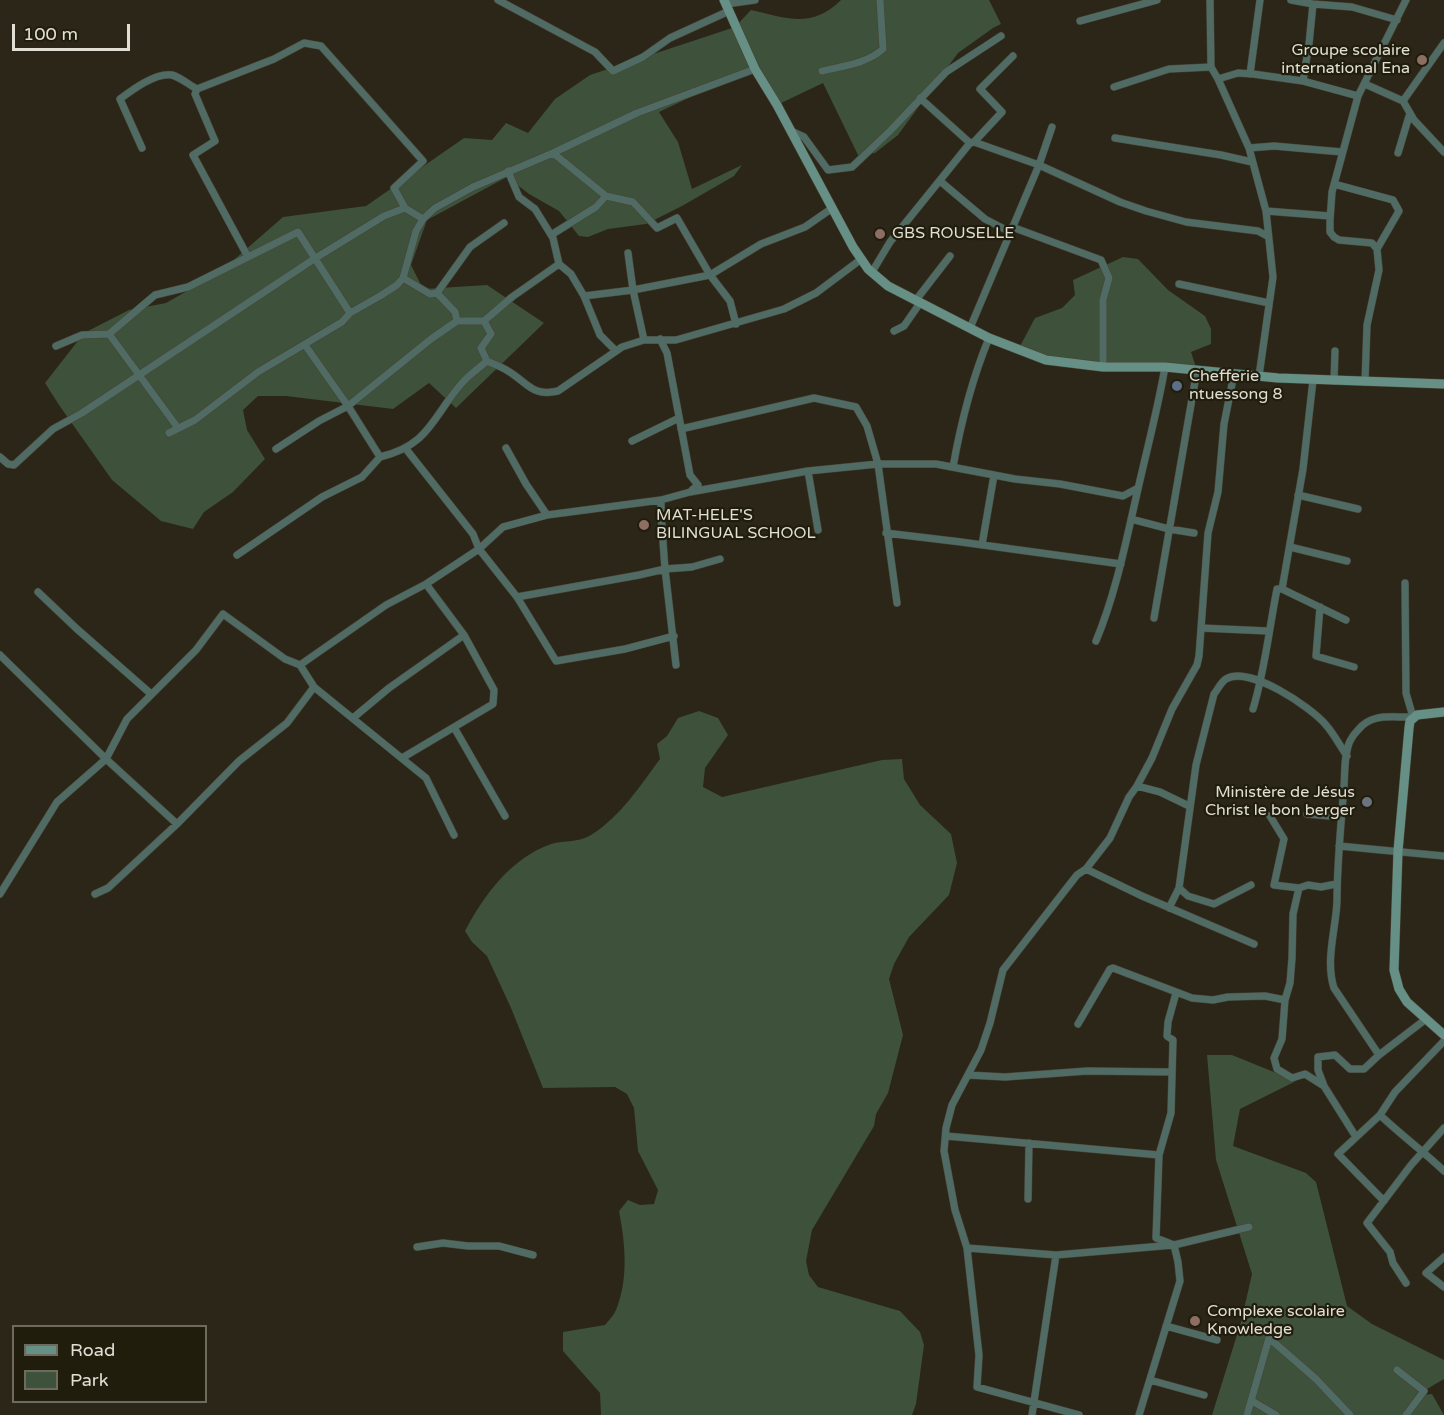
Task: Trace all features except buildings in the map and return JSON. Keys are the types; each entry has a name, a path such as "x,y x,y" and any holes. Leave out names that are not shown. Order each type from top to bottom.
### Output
{"street":[{"path":"498,0 595,52 613,71 644,57 670,38 726,5 755,0"},
{"path":"822,70 854,64 874,57 883,49 880,0"},
{"path":"1080,21 1156,0"},
{"path":"1210,0 1211,67 1249,148 1266,211 1273,277 1259,376"},
{"path":"1250,74 1260,0"},
{"path":"1291,0 1352,3 1397,20"},
{"path":"1365,382 1367,325 1379,270 1377,249 1372,243 1339,240 1334,237 1330,232 1330,216 1334,184 1358,96 1406,0"},
{"path":"1303,81 1309,44 1308,2"},
{"path":"726,5 755,69 777,105 860,260 888,286 918,302 989,338 1046,360 1103,367 1164,367 1312,380 1444,384"},
{"path":"789,130 804,137 828,170 852,167 890,132 946,72 1001,36"},
{"path":"197,89 274,59 304,43 321,46 423,161 394,188 405,208 423,219"},
{"path":"1403,101 1444,43"},
{"path":"872,273 890,242 972,143 1002,112 980,89 1013,56"},
{"path":"1114,87 1169,69 1211,67"},
{"path":"169,433 195,420 258,372 342,322 350,313 397,285 403,278 416,231 423,219 442,204 508,171 553,153 637,113 755,69"},
{"path":"1218,79 1238,73 1250,74 1303,81 1358,96"},
{"path":"142,148 120,99 139,85 166,75 174,76 197,89"},
{"path":"1365,84 1403,101 1414,120 1444,153"},
{"path":"197,89 195,94 215,141 193,155 248,257"},
{"path":"920,98 972,143 1039,165 1120,202 1186,222 1258,231 1267,236"},
{"path":"1398,153 1410,113"},
{"path":"970,328 1039,165 1052,127"},
{"path":"1115,138 1252,162"},
{"path":"1249,148 1274,146 1342,152"},
{"path":"553,153 606,196 633,202 657,228 677,218 710,276 729,301 736,324"},
{"path":"508,171 519,197 535,209 551,235 559,264 572,274 600,335 616,351"},
{"path":"940,181 985,219 1101,260 1109,278 1103,300 1103,367"},
{"path":"1334,184 1393,200 1399,211 1377,249"},
{"path":"551,235 596,207 606,196"},
{"path":"0,457 8,464 14,465 52,429 139,375 314,259 384,216 405,208"},
{"path":"584,296 710,276 752,249 805,227 831,208"},
{"path":"1266,211 1330,216"},
{"path":"403,278 430,294 437,293 470,247 504,223"},
{"path":"57,346 82,335 109,334 155,295 188,287 298,232 350,313"},
{"path":"628,253 644,340"},
{"path":"894,331 904,326 950,256"},
{"path":"484,321 491,334 481,348 487,361 508,370 537,393 547,394 558,391 622,347 644,340 676,340 784,309 816,293 860,260"},
{"path":"276,449 319,421 348,406 457,321 484,321 505,302 559,264"},
{"path":"1179,284 1269,303"},
{"path":"437,293 455,312 457,321"},
{"path":"109,334 178,428"},
{"path":"953,467 963,414 989,338"},
{"path":"660,339 667,353 690,475 698,484 690,492"},
{"path":"667,353 676,340"},
{"path":"305,345 380,457"},
{"path":"1334,381 1335,351"},
{"path":"237,555 322,497 362,477 380,457 406,449 432,426 462,384 487,361"},
{"path":"1096,641 1109,610 1121,564 1160,397 1164,367"},
{"path":"1154,618 1197,370"},
{"path":"1079,1415 978,1387 979,1355 967,1248 955,1210 944,1151 946,1136 952,1105 981,1050 1003,970 1077,875 1086,869 1110,838 1161,738 1172,709 1197,665 1202,628 1208,533 1218,492 1224,424 1234,374"},
{"path":"1282,589 1303,469 1312,380"},
{"path":"681,429 814,398 856,407 867,426 878,464 897,603"},
{"path":"632,441 679,418"},
{"path":"506,448 526,484 547,514"},
{"path":"406,449 473,534 479,549 517,597 556,661 625,649 674,636"},
{"path":"300,665 386,604 426,584 479,549 503,527 547,514 661,500 690,492 808,471 878,464 936,464 1124,496 1138,488"},
{"path":"808,471 818,530"},
{"path":"982,545 993,475"},
{"path":"1298,495 1358,509"},
{"path":"661,500 665,568 676,665"},
{"path":"1131,519 1169,529 1194,532"},
{"path":"886,533 1121,564"},
{"path":"1290,547 1347,561"},
{"path":"517,597 639,575 665,568 692,567 720,559"},
{"path":"402,758 493,704 494,690 464,635 426,584"},
{"path":"1405,584 1406,693 1413,717 1409,728 1398,851 1394,970 1399,989 1407,1002 1444,1035"},
{"path":"1253,709 1262,681 1268,631 1277,589 1282,589 1346,620"},
{"path":"38,592 76,629 151,694"},
{"path":"1320,607 1316,656 1354,667"},
{"path":"0,894 57,802 106,759 127,719 195,650 223,614 285,658 300,665 314,687 426,778 454,835"},
{"path":"1202,628 1268,631"},
{"path":"353,718 389,688 464,635"},
{"path":"0,655 106,759 177,824"},
{"path":"1169,908 1179,888 1189,806 1203,732 1214,694 1226,680 1233,677 1262,681 1309,708 1326,725 1347,756"},
{"path":"95,894 108,888 177,824 239,761 287,723 314,687"},
{"path":"1379,1054 1334,988 1331,978 1332,937 1337,902 1336,884 1347,756 1350,741 1366,721 1374,718 1413,717 1420,714 1444,712"},
{"path":"454,729 505,816"},
{"path":"1137,786 1160,792 1189,806"},
{"path":"1307,814 1341,818"},
{"path":"1270,816 1284,839 1274,885 1299,888 1308,885 1321,887 1336,884"},
{"path":"1339,846 1444,856"},
{"path":"1086,869 1254,944"},
{"path":"1179,888 1188,896 1214,904 1251,885"},
{"path":"1299,888 1293,914 1290,974 1282,1039 1274,1058 1277,1069 1292,1078 1305,1074 1324,1086"},
{"path":"1078,1024 1110,969 1113,968 1192,998 1213,1000 1255,996 1285,1000"},
{"path":"1174,1245 1156,1238 1159,1155 1171,1113 1173,1040 1167,1036 1168,1022 1176,993"},
{"path":"1356,1137 1324,1086 1318,1070 1318,1056 1335,1055 1350,1069 1364,1069 1379,1054 1426,1019"},
{"path":"1384,1201 1338,1154 1380,1115 1395,1092 1444,1041"},
{"path":"968,1074 1005,1077 1087,1071 1172,1072"},
{"path":"1380,1115 1444,1171"},
{"path":"1406,1283 1393,1263 1390,1252 1367,1223 1423,1151 1444,1128"},
{"path":"946,1136 1159,1155"},
{"path":"1028,1199 1029,1143"},
{"path":"967,1248 1056,1255 1174,1245 1248,1227"},
{"path":"417,1247 442,1243 499,1246 533,1255"},
{"path":"1139,1415 1180,1281 1174,1245"},
{"path":"1032,1415 1056,1255"},
{"path":"1444,1257 1426,1273 1444,1287"},
{"path":"1166,1326 1217,1340"},
{"path":"1247,1415 1269,1338 1316,1379 1350,1415"},
{"path":"1397,1370 1424,1391 1406,1415"},
{"path":"1150,1380 1204,1395"},
{"path":"1252,1401 1276,1415"}],"green space":[{"path":"841,0 989,0 1001,24 958,53 898,135 875,153 858,155 823,83 777,105 755,69 659,112 678,142 692,189 742,165 734,176 646,224 608,229 588,237 579,236 559,211 529,194 507,177 427,220 411,265 423,289 487,285 544,323 456,408 429,383 393,409 286,396 258,396 243,410 247,430 265,459 233,492 204,512 193,529 161,521 112,480 45,383 84,333 129,310 166,303 220,272 283,217 366,206 464,138 492,140 506,123 528,133 555,99 590,75 735,27 751,10 787,18 809,18 820,15"},
{"path":"1123,257 1138,259 1168,290 1205,316 1211,329 1211,344 1191,352 1197,370 1046,360 1018,350 1035,318 1062,308 1075,295 1073,280"},
{"path":"699,711 718,718 728,735 705,768 703,787 722,797 882,760 902,759 904,779 920,805 951,834 957,863 949,895 909,937 894,964 889,979 903,1035 888,1093 876,1114 874,1126 812,1230 806,1261 809,1275 818,1287 900,1311 920,1332 924,1345 916,1404 912,1415 601,1415 600,1393 563,1351 563,1332 605,1325 615,1312 623,1286 624,1273 623,1235 619,1211 628,1200 640,1205 654,1204 658,1190 638,1151 634,1108 627,1094 615,1087 543,1088 487,956 472,942 465,931 490,891 523,858 551,844 586,838 611,819 629,800 660,759 657,744 667,736 678,718"},
{"path":"1207,1055 1232,1055 1296,1081 1240,1109 1233,1146 1306,1173 1316,1182 1347,1306 1372,1324 1444,1360 1444,1379 1415,1396 1432,1394 1444,1415 1212,1415 1241,1322 1252,1274 1216,1160"}],"place":[{"name":"Groupe scolaire international Ena","path":"1422,60"},
{"name":"GBS ROUSELLE","path":"880,234"},
{"name":"Chefferie ntuessong 8","path":"1177,386"},
{"name":"MAT-HELE'S BILINGUAL SCHOOL","path":"644,525"},
{"name":"Ministère de Jésus Christ le bon berger","path":"1367,802"},
{"name":"Complexe scolaire Knowledge","path":"1195,1321"}]}
